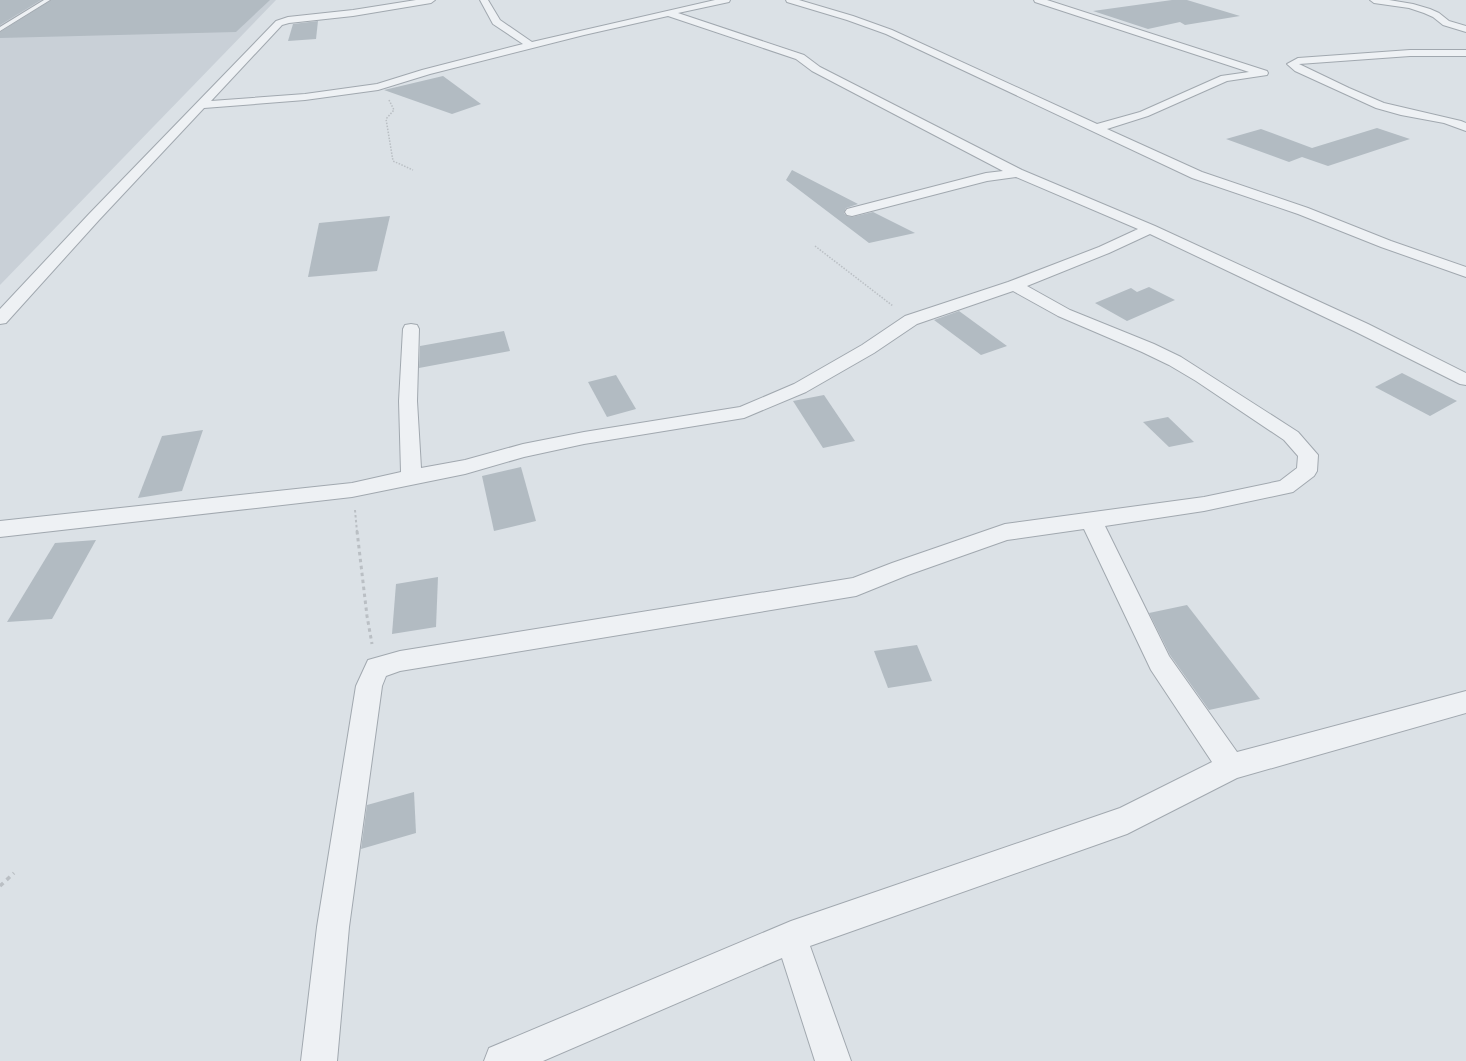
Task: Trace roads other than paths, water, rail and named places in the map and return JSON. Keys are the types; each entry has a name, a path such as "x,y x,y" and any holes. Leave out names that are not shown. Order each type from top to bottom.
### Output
{"street":[{"path":"0,319 94,217 282,21 353,13 431,0"},
{"path":"484,0 496,22 530,46"},
{"path":"202,105 305,97 378,87 426,72 583,32 726,0"},
{"path":"790,0 850,18 889,32 1197,175 1303,211 1386,244 1466,272"},
{"path":"1038,0 1263,73"},
{"path":"1374,0 1427,11 1436,15 1446,23 1466,29"},
{"path":"669,13 800,57 816,69 1017,173 1150,229 1362,328 1466,380"},
{"path":"1466,53 1410,53 1304,60 1292,64 1299,69 1376,104 1398,110 1456,121 1466,127"},
{"path":"1097,128 1144,114 1225,78 1299,69"},
{"path":"852,212 986,177 1017,173"},
{"path":"0,529 352,490 465,467 523,451 584,438 744,412 800,388 868,349 911,320 1014,285 1104,250 1150,229"},
{"path":"319,1061 332,927 369,686 377,668 400,661 856,588 900,569 1005,532 1204,504 1286,487 1307,471 1308,454 1290,436 1202,377 1175,361 1064,312 1014,285"},
{"path":"411,329 408,401 411,477"},
{"path":"1091,520 1160,663 1231,767"},
{"path":"502,1061 792,937 1127,820 1231,767 1466,702"},
{"path":"792,937 833,1061"}],"lane":[{"path":"0,29 48,0"}]}
